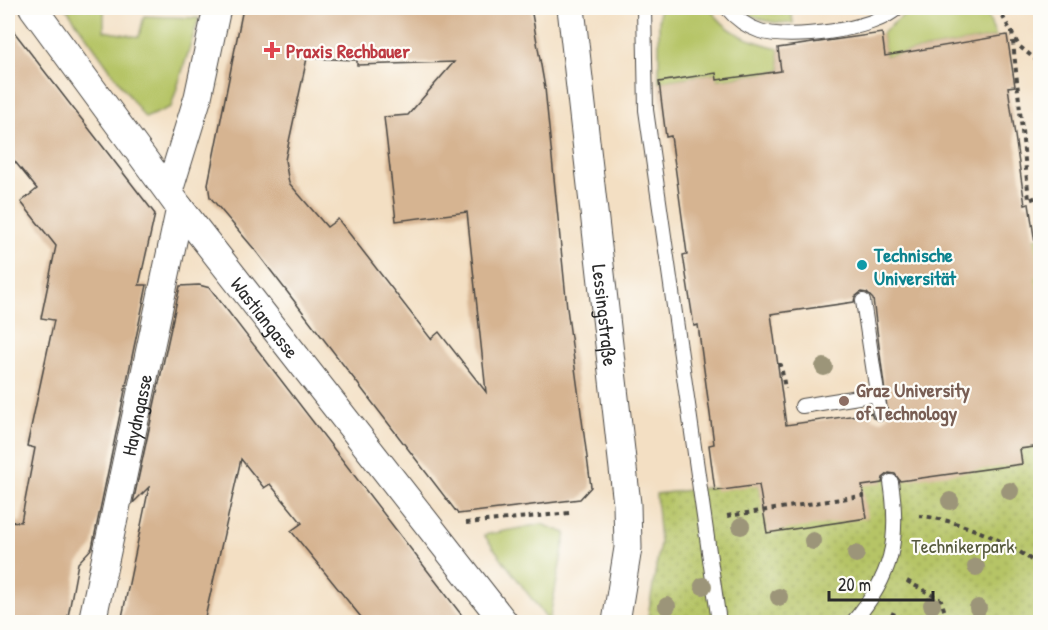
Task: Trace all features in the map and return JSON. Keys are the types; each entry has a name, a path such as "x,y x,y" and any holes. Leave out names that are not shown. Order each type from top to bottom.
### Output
{"street":[{"name":"Wastiangasse","path":"33,8 174,200 504,622"},
{"name":"Haydngasse","path":"92,622 174,200 217,8"},
{"name":"Lessingstraße","path":"571,8 627,504 628,548 616,622"}],"lane":[{"path":"644,8 646,110 719,622"},
{"path":"727,8 736,19 763,32 810,33 866,25 882,19 897,8"},
{"path":"863,301 880,412"},
{"path":"802,406 877,394"},
{"path":"853,622 869,603 888,570 895,542 896,514 892,487"}],"path":[{"path":"998,8 1019,46 1041,63"},
{"path":"1012,32 1029,200 1041,196"},
{"path":"705,520 892,487"},
{"path":"454,525 570,513"},
{"path":"896,514 924,516 955,524 1013,548 1041,568"},
{"path":"888,570 941,600 948,622"}],"green space":[{"path":"66,8 104,8 104,31 139,37 144,16 199,18 171,107 145,118"},
{"path":"659,8 710,8 723,24 739,35 778,48 781,71 717,80 715,73 659,82"},
{"path":"742,8 791,8 793,23 766,21"},
{"path":"912,8 985,8 996,37 885,56 882,33"},
{"path":"1040,237 1040,390 1024,240"},
{"name":"Technikerpark","path":"1040,442 1040,622 647,622 660,543 656,494 757,482 761,495 1008,461 1007,447"},
{"path":"541,524 566,533 549,622 484,535"}],"building":[{"path":"243,8 531,8 545,88 567,308 591,487 580,499 458,514 255,250 210,197 208,184","holes":["307,58 357,60 357,65 454,62 408,115 384,117 396,221 467,212 486,392 439,332 431,339 338,219 327,227 289,183 285,160"]},
{"path":"8,24 155,214 139,285 147,285 92,548 78,563 67,622 8,622 8,521 21,522 35,448 27,446 54,320 41,318 56,246 21,202 37,189 8,153"},
{"name":"Technische Universität","path":"882,33 885,56 1007,35 1015,86 1008,87 1025,205 1029,204 1040,275 1035,276 1041,316 1041,446 1020,449 1022,464 900,481 895,474 889,473 883,478 882,483 862,486 867,518 767,533 759,485 715,491 709,445 714,444 698,325 694,326 683,255 687,254 671,136 666,137 659,82 716,73 717,80 781,71 778,48","holes":["861,292 867,293 873,299 888,416 881,421 873,418 871,413 786,425 771,314 854,302 855,297"]},
{"path":"199,285 210,288 467,622 365,622 291,531 302,523 270,484 264,488 241,459 204,622 121,622 149,487 133,503 180,286"}],"place":[{"name":"Praxis Rechbauer","path":"272,50"},
{"name":"Technische Universität","path":"862,265"},
{"name":"Graz University of Technology","path":"844,401"}]}
